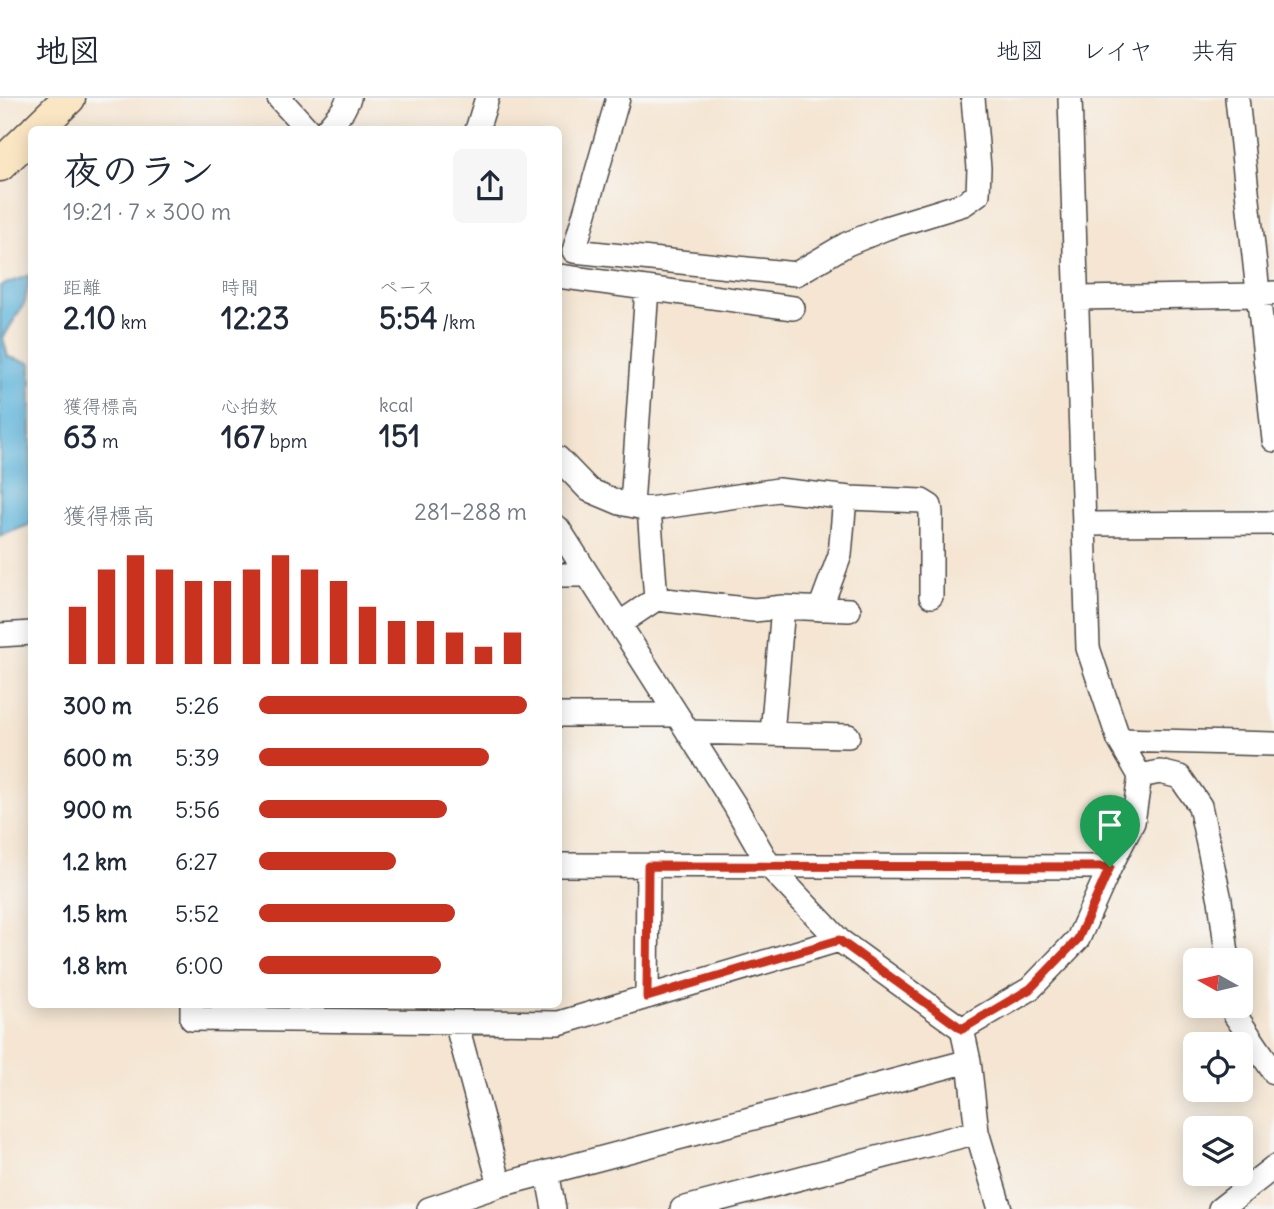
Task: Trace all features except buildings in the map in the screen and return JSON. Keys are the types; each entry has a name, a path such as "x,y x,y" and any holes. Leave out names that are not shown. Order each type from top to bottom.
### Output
{"street":[{"path":"40,126 69,98"},
{"path":"279,98 304,126"},
{"path":"329,126 349,98"},
{"path":"478,126 486,98"},
{"path":"618,98 574,251 796,274 846,244 886,228 964,204 978,194 979,168 973,98"},
{"path":"962,1029 1030,989 1078,939 1133,822 1140,776 1119,740 1088,648 1070,98"},
{"path":"1237,98 1266,294 1274,440"},
{"path":"0,165 28,138"},
{"path":"562,277 793,308"},
{"path":"647,288 640,507 656,599"},
{"path":"1077,298 1266,294"},
{"path":"562,462 589,490 640,507 778,490 845,498 922,501 930,506 931,597"},
{"path":"820,609 840,555 845,498"},
{"path":"1086,524 1274,523"},
{"path":"562,533 734,804 770,867 839,940 962,1029 969,1061 977,1132 1000,1209"},
{"path":"562,575 588,575"},
{"path":"619,624 656,599 754,610 783,607 849,610"},
{"path":"772,734 783,607"},
{"path":"0,635 28,633"},
{"path":"562,715 772,734 848,736"},
{"path":"1119,740 1274,744"},
{"path":"1140,776 1160,772 1180,777 1200,806 1220,900 1226,948"},
{"path":"562,865 1110,867"},
{"path":"647,997 648,866"},
{"path":"192,1008 192,1019 559,1023 839,940"},
{"path":"1237,1018 1274,1072"},
{"path":"456,1022 500,1185"},
{"path":"429,1209 547,1172 969,1061"},
{"path":"694,1208 977,1132"},
{"path":"1220,1209 1274,1167"},
{"path":"547,1172 554,1209"}],"water":[{"path":"28,276 25,302 3,338 8,357 28,362 28,525 0,536 0,286"}],"route":[{"path":"648,866 1110,867 1078,939 1030,989 962,1029 839,940 647,997 648,866"}]}
